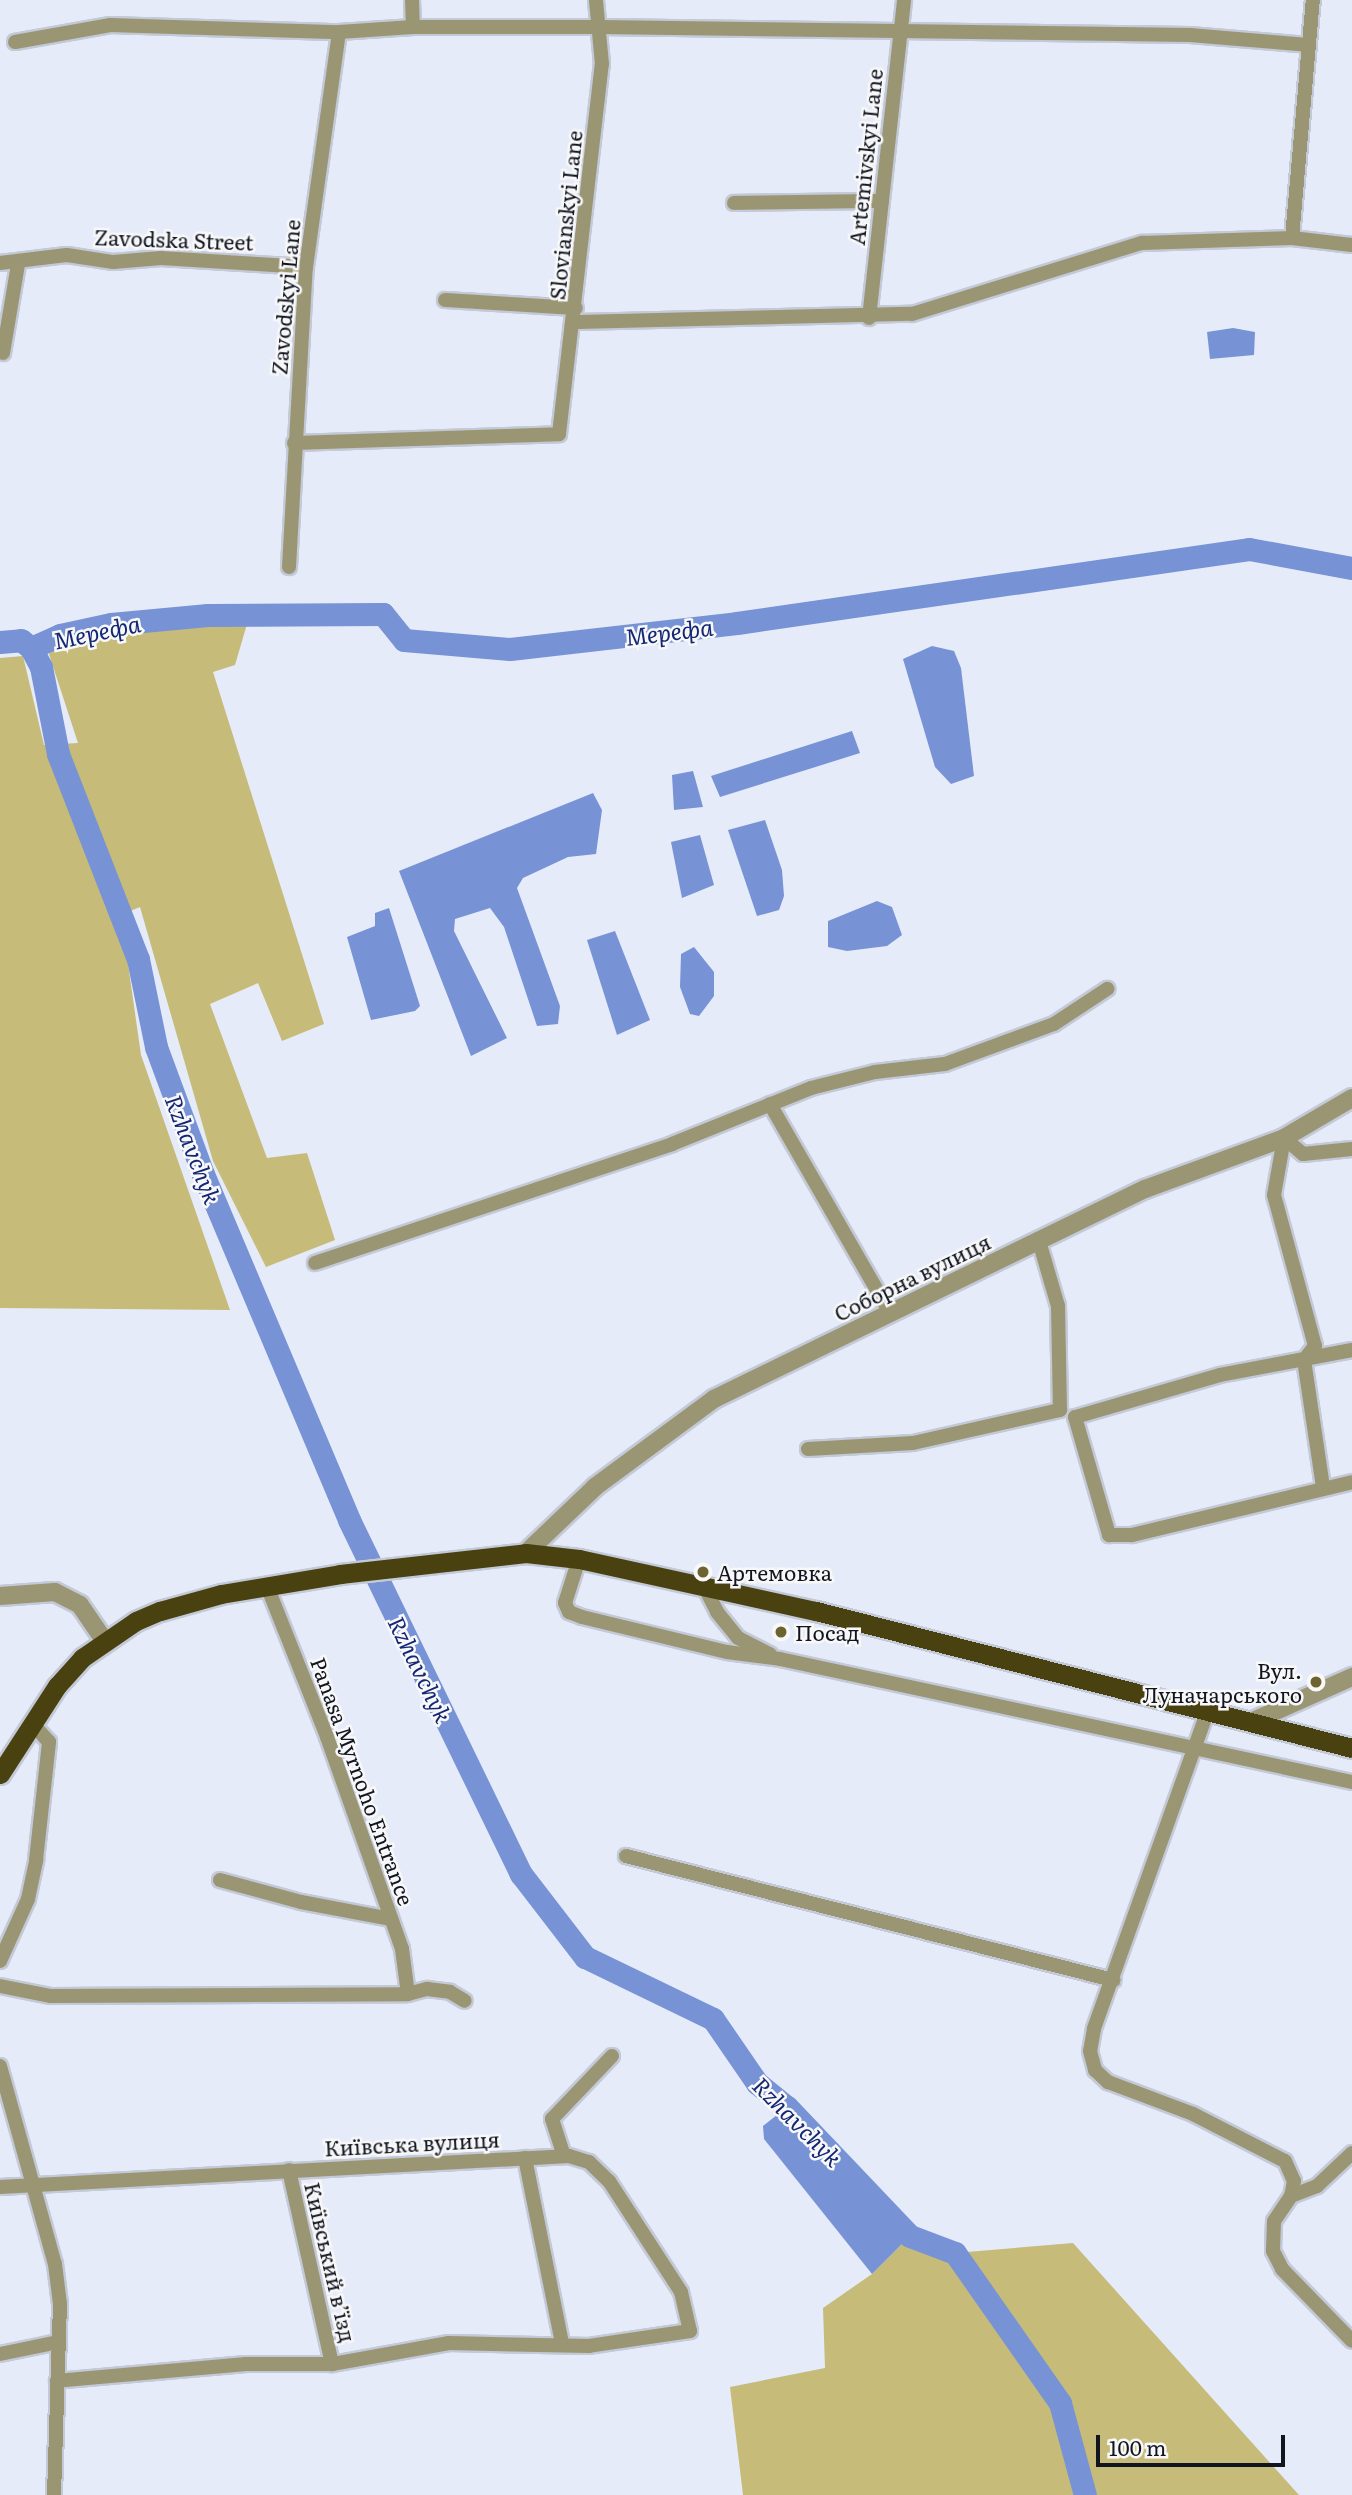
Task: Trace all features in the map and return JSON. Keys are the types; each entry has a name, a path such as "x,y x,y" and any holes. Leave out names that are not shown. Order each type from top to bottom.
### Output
{"highway":[{"path":"0,1774 57,1686 104,1640 160,1611 267,1586 340,1574 526,1553 579,1559 704,1586 1352,1748"}],"street":[{"path":"412,0 413,27"},
{"name":"Slovianskyi Lane","path":"294,443 559,434 576,315 602,64 596,0"},
{"name":"Artemivskyi Lane","path":"869,318 904,0"},
{"path":"1292,238 1313,0"},
{"path":"15,42 110,25 339,32 413,27 599,27 899,34 1190,35 1308,45"},
{"name":"Zavodskyi Lane","path":"289,567 306,267 339,32"},
{"path":"734,203 882,201"},
{"path":"445,300 576,315 869,318 912,314 1142,243 1292,238 1352,244"},
{"name":"Zavodska Street","path":"0,263 18,264 67,255 113,262 161,258 306,267"},
{"path":"3,353 18,264"},
{"path":"315,1263 672,1144 811,1088 875,1072 944,1064 1054,1024 1107,989"},
{"name":"Соборна вулиця","path":"526,1553 595,1487 714,1399 1145,1189 1284,1138 1352,1098"},
{"path":"771,1104 890,1313"},
{"path":"1284,1138 1303,1154 1352,1149"},
{"path":"1284,1138 1275,1195 1315,1346 1304,1360 1323,1487"},
{"path":"1038,1241 1058,1306 1060,1410"},
{"path":"808,1448 913,1443 1060,1410 1075,1417 1220,1375 1352,1350"},
{"path":"1075,1417 1109,1535 1132,1535 1352,1482"},
{"path":"579,1559 565,1603 569,1612 727,1652 780,1659 1352,1782"},
{"name":"Panasa Myrnoho Entrance","path":"267,1586 402,1949 408,1994"},
{"path":"704,1586 717,1612 738,1638 780,1659"},
{"path":"0,1596 55,1592 80,1605 104,1640"},
{"path":"1251,1722 1352,1677"},
{"path":"1208,1710 1094,2028 1090,2051 1096,2070 1108,2082 1193,2114 1279,2157 1293,2174 1317,2186"},
{"path":"0,1961 28,1899 36,1860 49,1742 32,1723"},
{"path":"626,1856 1113,1980"},
{"path":"220,1880 301,1902 391,1919"},
{"path":"0,1986 51,1996 408,1994 427,1989 450,1992 465,2001"},
{"path":"564,2156 552,2119 612,2056"},
{"path":"0,2066 36,2182 55,2264 58,2342 54,2495"},
{"path":"1352,2153 1317,2186 1291,2196 1278,2211 1272,2231 1277,2260 1352,2341"},
{"name":"Київська вулиця","path":"0,2187 36,2182 564,2156 589,2162 609,2181 681,2292 690,2331 589,2346 562,2343"},
{"path":"57,2381 246,2364 332,2364 449,2343 562,2343 525,2158"},
{"name":"Київський в’їзд","path":"289,2170 332,2364"},
{"path":"1291,2196 1293,2174"},
{"path":"0,2354 58,2342"}],"shaded area":[{"path":"247,624 235,665 213,672 324,1024 282,1041 258,983 210,1004 267,1158 307,1153 335,1240 266,1267 213,1161 140,907 121,915 141,1055 230,1310 0,1308 0,658 23,656 44,745 78,743 49,654 66,637"},
{"path":"910,2236 955,2253 1073,2243 1299,2495 743,2495 730,2387 825,2368 823,2308 872,2274"}],"water":[{"path":"1233,328 1255,332 1254,355 1210,359 1207,332"},
{"path":"932,646 954,651 961,668 974,776 951,784 935,767 903,659"},
{"path":"852,731 860,753 720,797 711,776"},
{"path":"693,771 703,807 674,810 672,775"},
{"path":"593,793 602,810 596,854 568,857 523,878 517,888 560,1006 558,1024 537,1026 504,927 490,908 455,919 454,931 507,1038 471,1056 399,871"},
{"path":"765,820 782,870 784,896 779,910 757,916 728,830"},
{"path":"700,835 714,885 682,898 671,842"},
{"path":"877,901 892,907 902,935 887,946 847,951 828,947 828,921"},
{"path":"389,908 420,1006 415,1011 371,1020 347,937 375,926 375,913"},
{"path":"615,931 650,1020 617,1035 587,940"},
{"path":"694,947 714,972 714,996 699,1016 690,1014 680,987 681,954"},
{"path":"787,2107 910,2236 872,2274 764,2139 763,2126"}],"waterway":[{"name":"Мерефа","path":"0,642 21,640 31,648 60,635 111,624 208,615 383,614 404,640 510,649 737,623 1249,549 1352,568"},
{"name":"Rzhavchyk","path":"31,648 41,667 58,754 138,959 156,1047 203,1174 349,1520 521,1874 585,1957 713,2019 757,2083 787,2107 910,2236 955,2253 1060,2403 1085,2495"}],"place":[{"name":"Артемовка","path":"703,1572"},
{"name":"Посад","path":"781,1632"},
{"name":"Вул. Луначарського","path":"1316,1682"}]}
